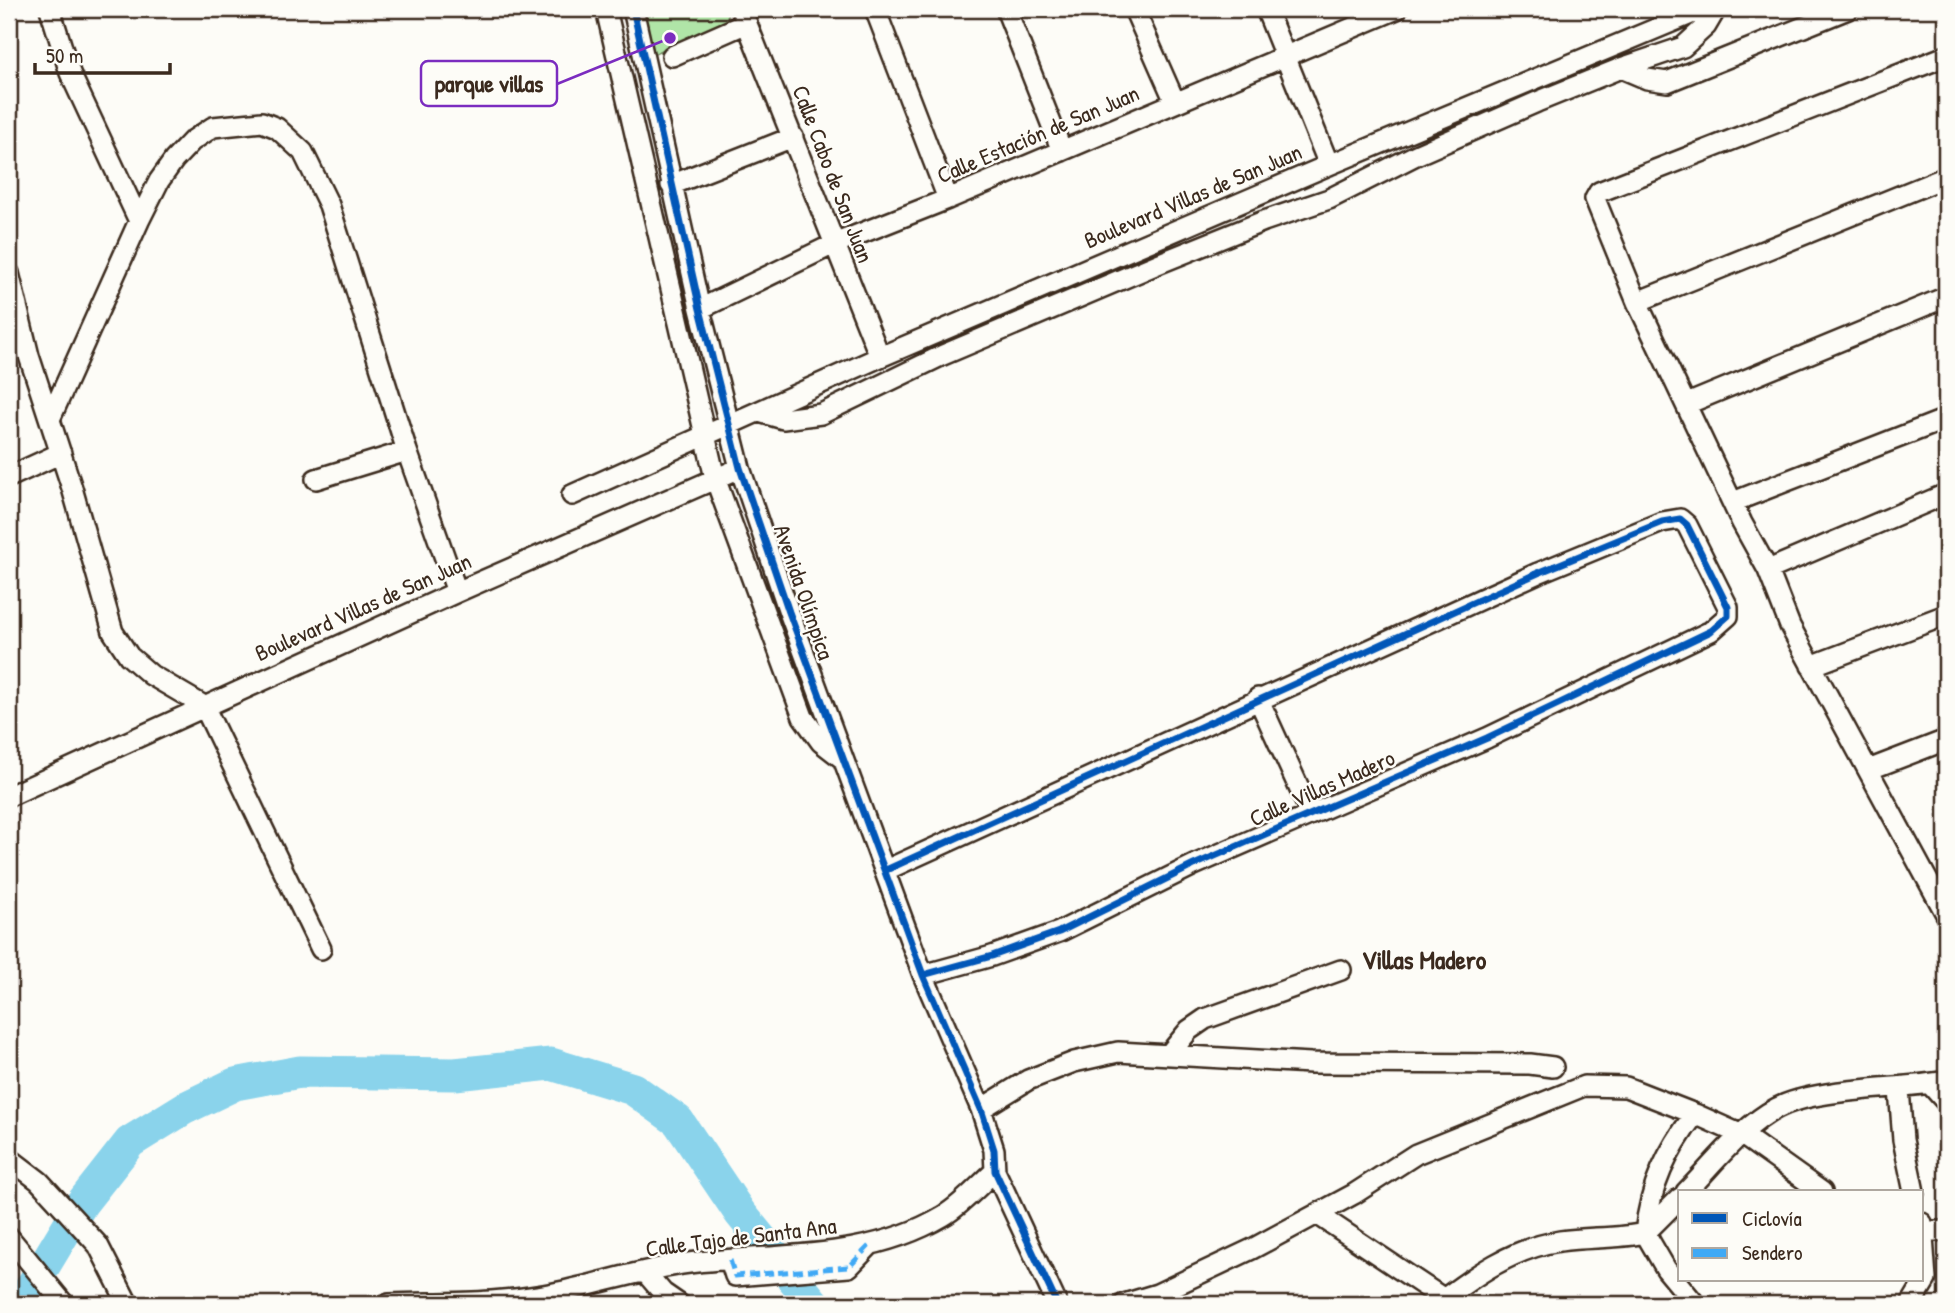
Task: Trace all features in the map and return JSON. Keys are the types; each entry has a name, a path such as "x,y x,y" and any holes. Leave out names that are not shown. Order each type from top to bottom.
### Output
{"street":[{"path":"50,9 70,73 139,221"},
{"name":"Avenida Olímpica","path":"606,9 715,478 803,717 821,742 844,759"},
{"name":"Avenida Olímpica","path":"633,9 699,309 740,468 923,975 981,1109 994,1150 995,1171 1057,1304"},
{"path":"876,9 948,200"},
{"path":"1006,9 1062,151"},
{"path":"1134,9 1175,103"},
{"path":"1266,9 1329,165"},
{"name":"Calle Estación de San Juan","path":"699,309 834,244 948,200 1397,9"},
{"name":"Boulevard Villas de San Juan","path":"572,495 705,434 1329,165 1665,15 1703,9"},
{"path":"759,412 783,419 821,414 943,355 1264,220 1329,199 1416,155 1621,68 1683,47 1706,26 1716,9"},
{"path":"1621,68 1647,79 1667,82 1848,9"},
{"path":"672,56 744,16"},
{"name":"Calle Cabo de San Juan","path":"744,16 880,358"},
{"path":"1946,56 1599,192 1595,198 1637,302 1768,570 1790,626 1946,914"},
{"path":"50,419 159,181 192,141 213,127 262,122 288,135 303,152 317,175 329,205 407,452 457,592"},
{"path":"671,185 793,136"},
{"path":"1637,302 1946,177"},
{"path":"9,273 29,356 61,453 113,632 129,656 151,675 204,706 321,949"},
{"path":"1687,404 1946,297"},
{"path":"1733,502 1946,419"},
{"path":"316,479 407,452"},
{"path":"9,477 61,453"},
{"name":"Boulevard Villas de San Juan","path":"9,796 457,592 740,468"},
{"path":"1768,570 1946,494"},
{"name":"Calle Villas Madero","path":"923,975 992,956 1059,932 1194,865 1487,738 1711,631 1728,616 1728,607 1694,536 1681,519 1672,519 1538,573 1258,698"},
{"path":"1811,666 1946,615"},
{"path":"886,870 1258,698 1311,814"},
{"path":"1868,770 1946,740"},
{"path":"1170,1053 1189,1030 1205,1019 1341,970"},
{"path":"981,1109 1028,1080 1074,1062 1118,1052 1311,1063 1530,1064 1553,1067"},
{"path":"1688,1190 1742,1135 1777,1108 1819,1095 1899,1089 1938,1082 1946,1102"},
{"path":"1124,1304 1157,1294 1252,1249 1317,1214 1416,1154 1584,1086 1626,1087 1695,1114 1742,1135 1819,1190"},
{"path":"1899,1089 1903,1140 1914,1190"},
{"path":"1695,1114 1658,1172 1648,1202 1645,1233 1666,1269 1695,1304"},
{"path":"9,1158 39,1181 98,1245 128,1304"},
{"name":"Calle Tajo de Santa Ana","path":"389,1304 505,1300 553,1293 688,1263 732,1268 822,1254 863,1252 945,1215 995,1171"},
{"path":"1317,1214 1440,1301 1513,1253 1560,1241 1622,1238 1645,1233 1672,1215"},
{"path":"1924,1229 1946,1231"},
{"path":"11,1239 64,1304"},
{"path":"1911,1304 1926,1279 1924,1254"},
{"path":"645,1272 663,1293 679,1304"}],"green space":[{"path":"643,9 730,9 726,21 654,54"}],"waterway":[{"path":"21,1304 82,1203 130,1142 185,1108 235,1084 300,1072 455,1074 551,1064 633,1089 678,1121 740,1213 814,1304"}],"marked path":[{"path":"730,1260 735,1276 849,1267 870,1245"}],"cycle path":[{"path":"633,9 700,309 740,468 789,612 923,975 981,1109 994,1150 995,1171 1057,1304"},
{"path":"886,870 1538,573 1662,522 1680,519 1687,525 1728,607 1728,616 1711,631 1487,738 1194,865 1059,932 992,956 923,975"}],"place":[{"name":"parque villas","path":"670,38"}],"district":[{"name":"Villas Madero","path":"1424,960"}]}
